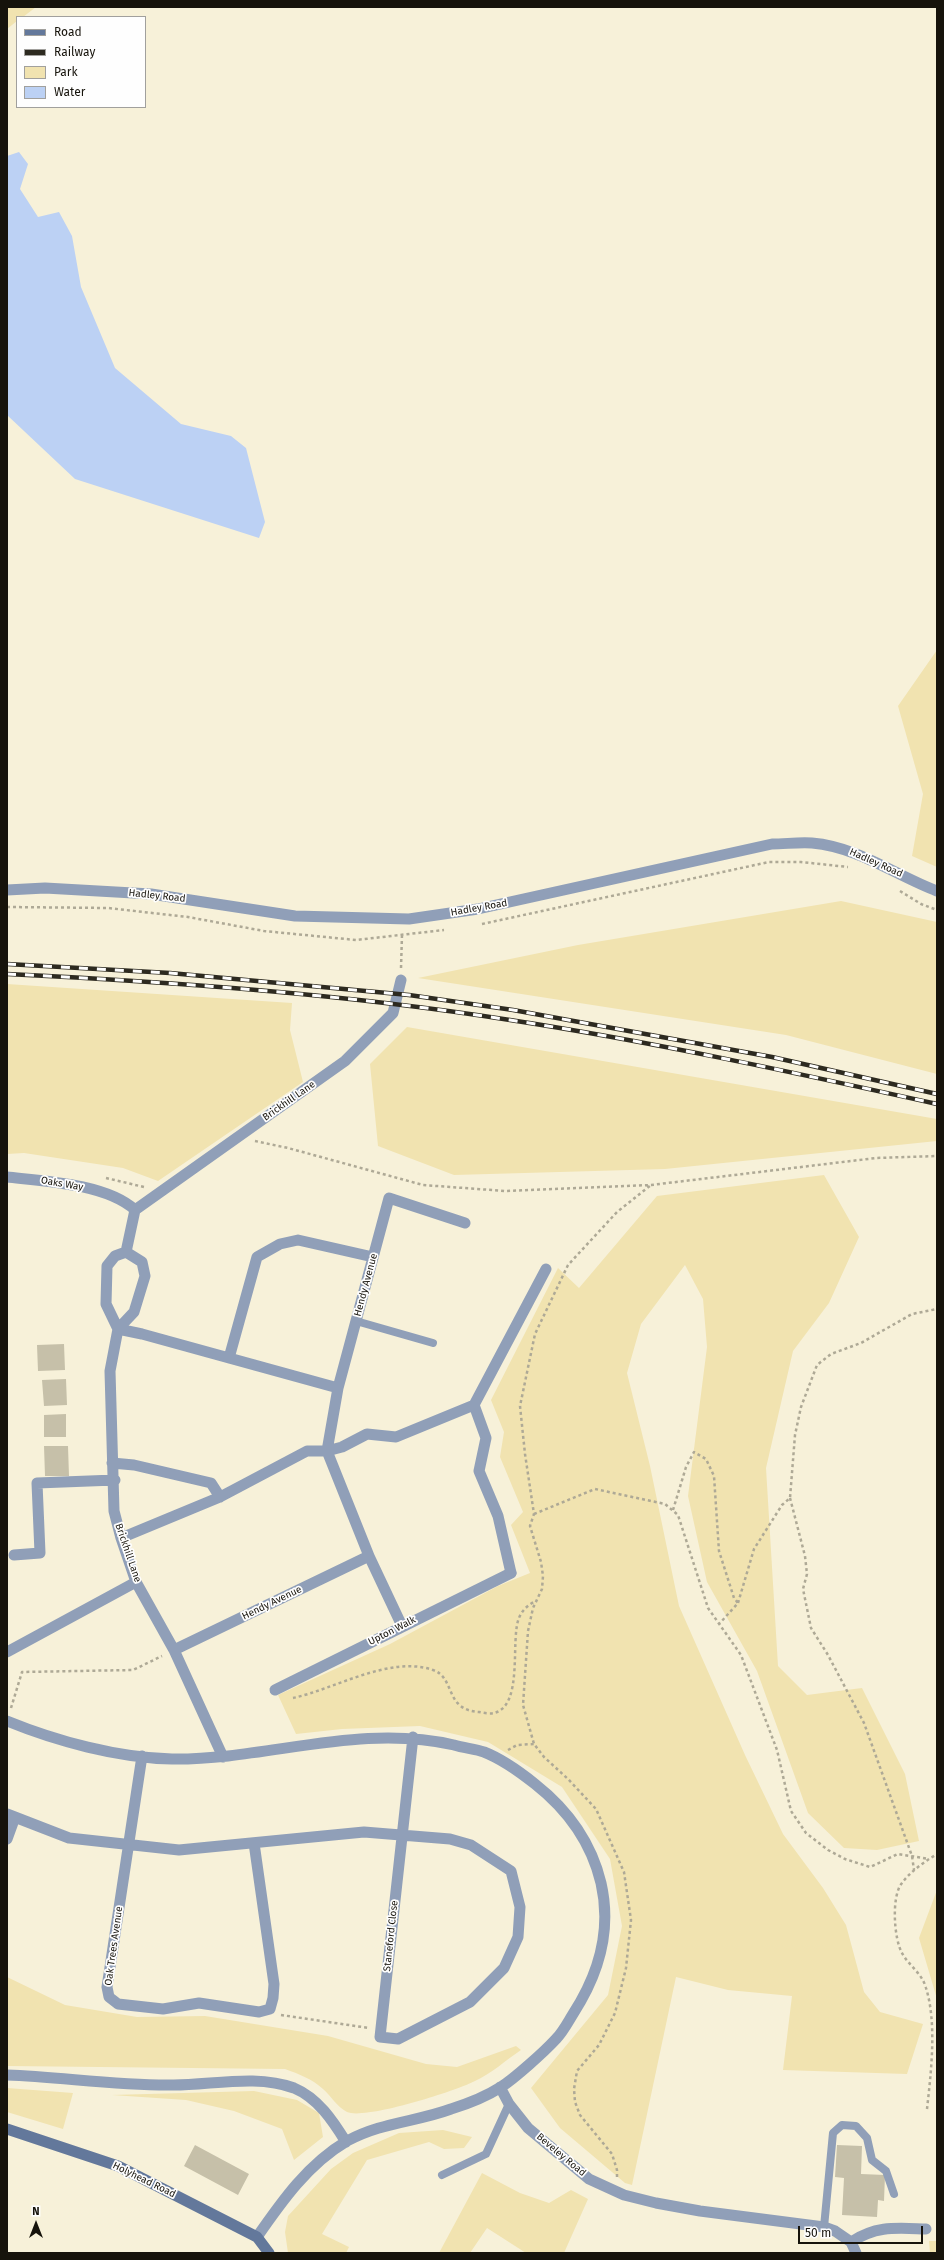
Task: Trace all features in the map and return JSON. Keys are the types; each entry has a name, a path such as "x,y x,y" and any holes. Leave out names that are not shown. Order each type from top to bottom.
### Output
{"main road":[{"name":"Holyhead Road","path":"7,2129 118,2166 257,2237 269,2253"}],"street":[{"name":"Hadley Road","path":"7,890 45,888 151,894 296,916 403,919 478,910 772,844 812,843 842,849 870,858 937,891"},
{"name":"Brickhill Lane","path":"135,1210 345,1061 394,1014 401,980"},
{"name":"Oaks Way","path":"7,1177 72,1184 125,1201 135,1210"},
{"name":"Hendy Avenue","path":"327,1451 338,1388 389,1198 465,1223"},
{"path":"126,1252 135,1210"},
{"path":"229,1358 257,1257 280,1244 298,1240 373,1257"},
{"path":"126,1252 115,1256 107,1266 106,1304 118,1329 338,1388"},
{"path":"118,1329 134,1312 145,1276 142,1262 126,1252"},
{"path":"121,1538 220,1497 308,1451 327,1451 342,1447 367,1434 396,1437 474,1405 546,1268"},
{"name":"Brickhill Lane","path":"118,1329 110,1371 114,1511 121,1538 136,1582 174,1650 223,1757"},
{"name":"Upton Walk","path":"274,1690 510,1572 498,1516 479,1471 486,1438 474,1405"},
{"path":"327,1451 370,1556 402,1626"},
{"path":"112,1464 134,1465 211,1483 220,1497"},
{"path":"14,1555 40,1553 37,1483 114,1480"},
{"name":"Hendy Avenue","path":"174,1650 370,1556"},
{"path":"7,1652 136,1582"},
{"path":"8,1717 31,1731 102,1750 169,1759 223,1757 349,1738 413,1737 485,1752 517,1770 556,1800 582,1833 597,1866 605,1902 601,1957 586,1994 557,2038 500,2087 450,2110 394,2122 346,2142 313,2166 283,2200 257,2237"},
{"name":"Staneford Close","path":"381,2033 413,1737"},
{"name":"Oak Trees Avenue","path":"142,1756 107,1987 109,1997 118,2004 163,2009 199,2003 259,2012 270,2009"},
{"path":"7,1840 11,1816 69,1838 128,1846 179,1850 364,1832 450,1839 471,1845 511,1871 520,1907 518,1937 504,1968 470,2002 398,2039 381,2033"},
{"path":"254,1843 274,1984 273,1998 270,2009"},
{"path":"7,2074 173,2085 261,2082 294,2088 314,2101 330,2117 346,2142"},
{"name":"Beveley Road","path":"500,2087 509,2104 528,2128 589,2178 624,2195 656,2203 700,2211 824,2227 835,2230 851,2242"},
{"path":"856,2253 851,2242 865,2233 881,2228 926,2229"}],"lane":[{"path":"356,1320 433,1342"},
{"path":"442,2175 486,2154 509,2104"},
{"path":"824,2227 833,2133 842,2125 856,2126 867,2138 872,2160 886,2171 894,2194"}],"path":[{"path":"401,980 403,919"},
{"path":"237,1138 288,1148 423,1185 505,1192 652,1185 876,1158 937,1156"},
{"path":"652,1185 618,1212 568,1266 535,1334 520,1406 525,1454 534,1514 595,1489 665,1504 673,1510 678,1515 708,1608 741,1654 777,1750 790,1811 806,1832 828,1850 839,1856 870,1867 898,1854 929,1859"},
{"path":"914,1870 912,1856 864,1723 828,1655 811,1628 803,1589 807,1574 805,1556 790,1498 795,1435 801,1407 817,1365 830,1354 861,1343 912,1314 937,1309"},
{"path":"673,1510 686,1467 694,1452 706,1459 714,1476 719,1551 734,1598 738,1603"},
{"path":"720,1623 738,1603 754,1549 782,1505 790,1498"},
{"path":"274,1690 289,1698 312,1694 380,1670 410,1666 435,1670 446,1683 459,1707 471,1712 494,1713 504,1707 512,1690 519,1618 528,1605 536,1601"},
{"path":"8,1717 22,1672 133,1670 174,1650"},
{"path":"499,1760 505,1751 517,1746 534,1744"},
{"path":"927,2109 932,2056 926,1988 917,1971 902,1954 896,1938 896,1901 901,1883 914,1870 937,1854"},
{"path":"270,2009 286,2018 381,2033"}],"green space":[{"path":"7,7 36,7 24,16 16,16 16,22 7,29"},
{"path":"937,650 937,867 912,856 923,794 898,706"},
{"path":"841,901 937,922 937,1074 786,1035 418,978 578,945"},
{"path":"7,984 292,1003 290,1030 303,1082 158,1181 123,1168 24,1153 7,1154"},
{"path":"407,1027 937,1119 937,1141 665,1169 454,1175 378,1146 370,1064"},
{"path":"824,1175 859,1237 829,1303 793,1351 766,1468 778,1666 807,1695 862,1688 905,1774 919,1841 877,1850 844,1848 808,1813 757,1671 707,1582 688,1496 707,1347 703,1299 685,1265 641,1324 627,1373 650,1466 679,1606 745,1755 783,1834 823,1888 846,1925 864,1992 880,2012 923,2024 907,2074 783,2070 792,1996 728,1990 676,1977 632,2185 625,2183 560,2128 531,2088 608,1995 622,1926 610,1859 562,1787 488,1742 420,1726 342,1729 296,1734 278,1695 390,1644 498,1586 530,1573 511,1525 523,1512 500,1457 504,1432 491,1400 558,1268 579,1288 657,1196"},
{"path":"937,1890 937,1999 919,1938"},
{"path":"7,1977 65,2005 137,2017 205,2016 328,2036 426,2064 457,2067 516,2046 521,2050 487,2075 465,2086 411,2103 372,2112 357,2113 343,2110 323,2089 314,2082 285,2069 7,2066"},
{"path":"7,2088 73,2093 63,2129 7,2112"},
{"path":"254,2091 297,2100 319,2113 323,2137 294,2160 282,2129 234,2111 186,2100 112,2095"},
{"path":"443,2130 472,2137 464,2148 444,2149 429,2142 367,2160 322,2234 349,2247 346,2253 288,2253 285,2232 288,2216 331,2169 353,2153 399,2133"},
{"path":"482,2173 520,2193 549,2203 571,2190 588,2199 564,2253 526,2253 487,2228 470,2253 439,2253"},
{"path":"929,2241 937,2241 937,2253 930,2253"}],"water":[{"path":"19,152 28,164 20,189 38,217 59,212 72,236 81,287 115,368 181,424 231,436 246,448 265,522 259,538 75,479 7,415 7,156"}],"building":[{"path":"64,1344 65,1370 38,1371 37,1345"},
{"path":"66,1379 67,1405 44,1406 42,1380"},
{"path":"66,1414 66,1437 44,1437 44,1415"},
{"path":"44,1446 68,1446 69,1476 45,1476"},
{"path":"195,2145 249,2174 238,2195 184,2166"},
{"path":"837,2145 862,2146 861,2174 885,2175 884,2201 878,2200 877,2217 842,2215 844,2178 835,2177"}],"railway":[{"path":"7,964 170,973 409,995 513,1010 772,1057 937,1094"},
{"path":"7,974 259,990 448,1011 510,1020 671,1048 937,1104"}]}
